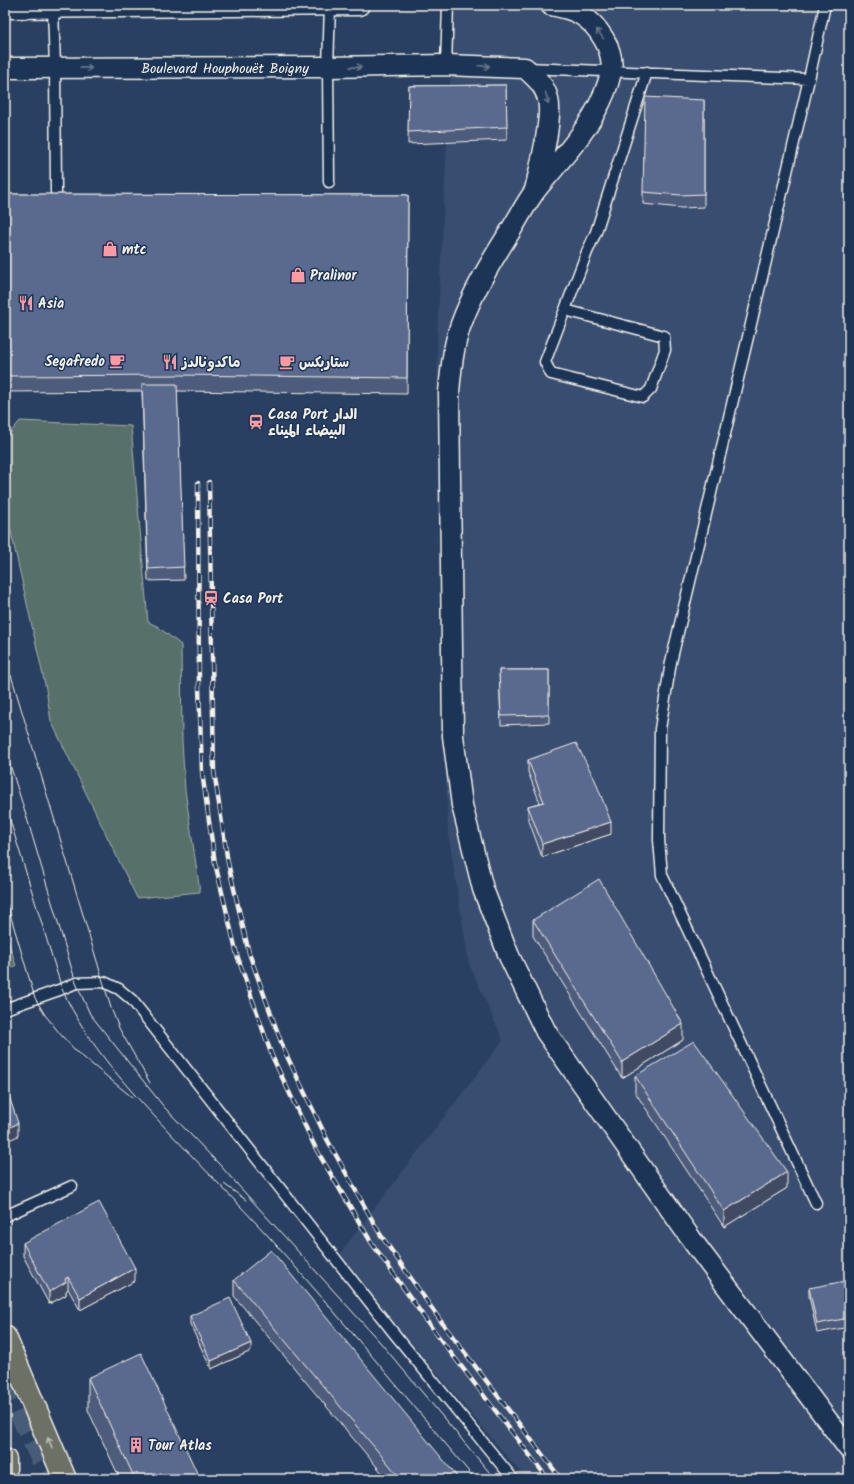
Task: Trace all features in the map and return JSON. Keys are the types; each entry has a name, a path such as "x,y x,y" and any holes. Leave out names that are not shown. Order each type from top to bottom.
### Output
{"main road":[{"path":"5,1337 65,1479"},
{"path":"5,1460 5,1479"}],"street":[{"path":"5,8 53,9 359,5"},
{"path":"551,5 565,8 591,22 603,37 610,52 611,70 604,94 585,128 560,162 535,191 498,250 469,306 458,332 452,358 450,378 450,512 453,736 462,805 483,890 509,956 546,1032 694,1243 849,1450"},
{"name":"Boulevard Houphouët Boigny","path":"5,68 446,65 525,68"},
{"path":"525,68 543,86 548,98 549,110 543,152 535,191"}],"lane":[{"path":"446,65 448,5"},
{"path":"816,1203 662,875 659,840 660,729 671,662 809,79 825,5"},
{"path":"329,182 328,67 330,6"},
{"path":"53,9 56,192"},
{"path":"525,68 611,70 809,79"},
{"path":"565,310 664,336 665,350 651,389 643,397 552,374 545,362 565,310 596,232 647,72"},
{"path":"5,1009 76,983 104,982 119,989 132,1000 392,1332 512,1479"},
{"path":"5,1216 72,1186"}],"shaded area":[{"path":"454,5 849,5 849,1479 526,1479 338,1256 503,1040 469,964 448,832 443,682 437,336"}],"green space":[{"path":"20,421 131,426 148,622 157,626 181,645 182,740 185,790 200,892 137,898 51,721 46,689 5,505 5,439"},
{"path":"5,930 16,966 5,970"}],"building":[{"path":"506,85 507,127 408,132 409,86"},
{"path":"645,97 704,100 704,194 681,195 643,192"},
{"path":"5,194 408,195 407,378 178,375 5,376"},
{"path":"142,384 177,384 184,567 148,569"},
{"path":"499,670 549,670 549,715 501,716"},
{"path":"576,743 595,780 611,822 542,844 528,806 544,802 528,760"},
{"path":"599,879 683,1024 622,1062 533,920"},
{"path":"694,1041 787,1172 724,1211 635,1076"},
{"path":"5,1084 18,1123 5,1130"},
{"path":"99,1202 135,1268 80,1298 68,1277 65,1279 66,1282 49,1292 23,1243"},
{"path":"271,1250 459,1479 401,1479 234,1280"},
{"path":"846,1281 849,1297 849,1318 817,1324 809,1288"},
{"path":"230,1298 251,1343 211,1361 190,1316"},
{"path":"141,1353 200,1479 135,1479 88,1378"}],"tunnel":[{"path":"5,1381 51,1479"}],"tram line":[{"path":"11,675 111,1008 119,1028 150,1083"},
{"path":"5,749 76,983 90,1014 164,1107 218,1163 379,1341 495,1479"},
{"path":"5,804 62,989 72,1010 97,1048 139,1100 270,1238 475,1479"},
{"path":"5,897 35,998 45,1015 77,1052 133,1098"},
{"path":"224,1184 246,1200"}],"railway":[{"path":"209,482 214,771 228,863 249,953 284,1050 328,1141 380,1234 440,1320 561,1479"},
{"path":"198,483 199,687 202,772 215,863 237,955 272,1056 316,1149 371,1242 431,1327 548,1479"}],"place":[{"name":"mtc","path":"110,249"},
{"name":"Pralinor","path":"298,275"},
{"name":"Asia","path":"26,303"},
{"name":"Segafredo","path":"117,361"},
{"name":"ماكدونالدز","path":"170,362"},
{"name":"ستاربكس","path":"287,362"},
{"name":"Casa Port الدار البيضاء الميناء","path":"256,422"},
{"name":"Casa Port","path":"211,598"},
{"name":"Tour Atlas","path":"136,1445"}]}
